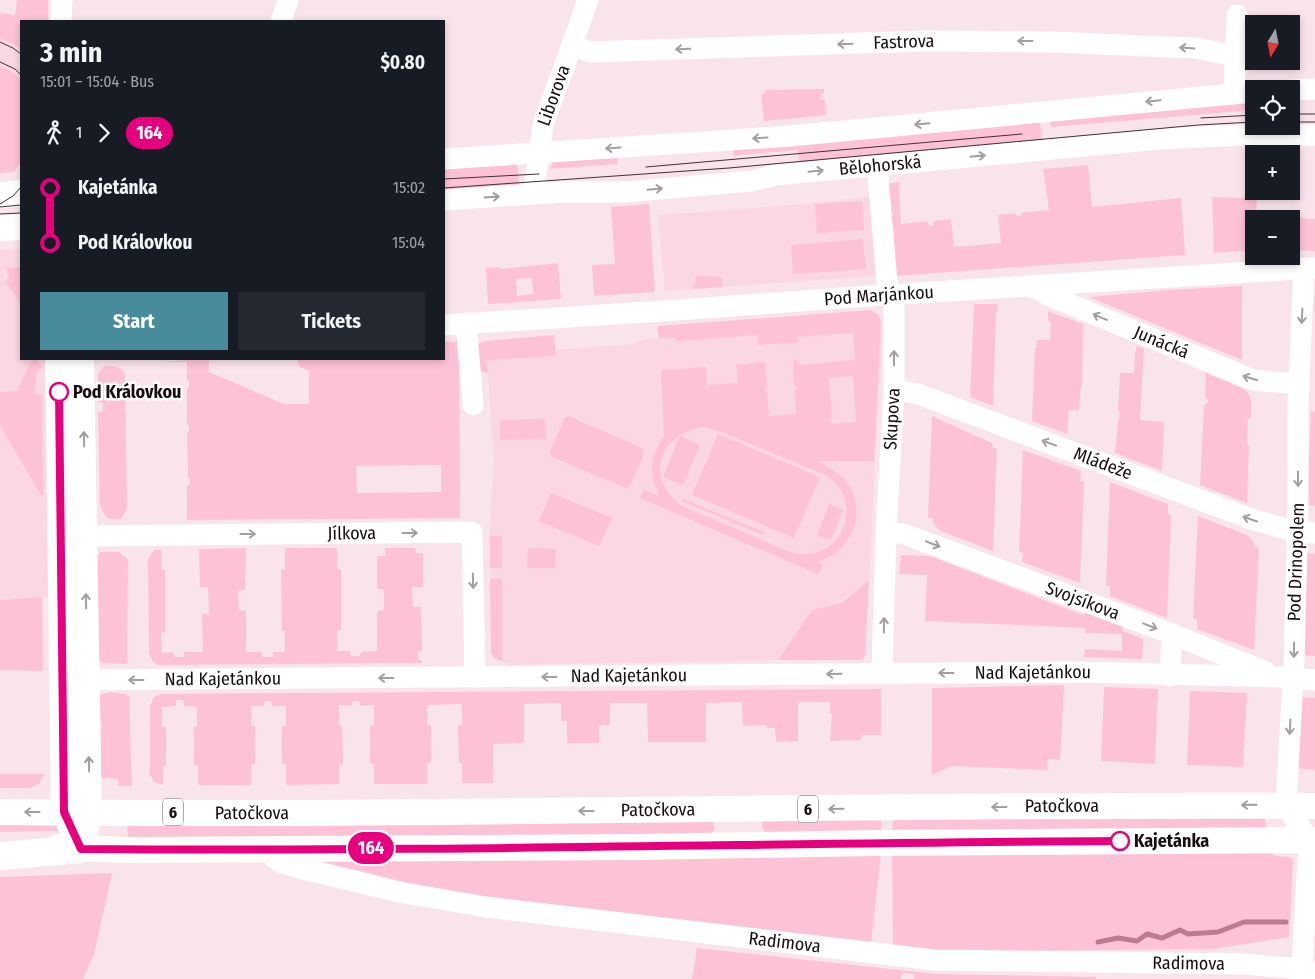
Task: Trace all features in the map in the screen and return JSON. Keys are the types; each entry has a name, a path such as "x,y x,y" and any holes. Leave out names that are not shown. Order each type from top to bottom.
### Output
{"highway":[{"path":"0,856 81,849"}],"main road":[{"path":"0,195 20,193"},
{"path":"0,228 20,227"},
{"path":"58,360 73,533"},
{"path":"81,360 73,533 77,812 81,849"},
{"name":"Patočkova","path":"0,812 1315,806"},
{"path":"704,810 719,816 726,823 726,832 713,846"},
{"path":"766,845 754,838 748,831 748,822 753,815 767,810"},
{"name":"Patočkova","path":"0,842 81,849 629,847 872,842 1313,838"}],"street":[{"path":"62,0 62,20"},
{"path":"281,20 288,0"},
{"name":"Liborova","path":"536,194 535,182 543,125 588,0"},
{"path":"1237,15 1236,56 1244,92"},
{"name":"Fastrova","path":"573,46 591,52 925,41 1050,42 1194,48 1236,56"},
{"path":"1300,90 1315,89"},
{"name":"Bělohorská","path":"445,159 790,136 1244,92"},
{"name":"Bělohorská","path":"445,200 536,194 625,192 752,181 776,175 877,165 1161,139 1242,135 1315,135"},
{"name":"Skupova","path":"877,165 887,282 894,306 894,390 886,532 882,674"},
{"name":"Pod Marjánkou","path":"445,324 1310,268"},
{"name":"Pod Drinopolem","path":"1286,806 1285,678 1306,532 1298,384 1310,268"},
{"name":"Junácká","path":"1029,286 1253,380 1298,384"},
{"path":"466,323 473,405"},
{"name":"Mládeže","path":"894,390 918,394 1254,520 1306,532"},
{"name":"Jílkova","path":"73,533 472,532 475,677"},
{"name":"Svojsíkova","path":"886,532 904,534 1285,678"},
{"path":"1170,676 1172,634"},
{"name":"Nad Kajetánkou","path":"75,680 1077,672 1315,680"},
{"path":"1286,806 1313,838"},
{"name":"Radimova","path":"274,858 282,863 299,868 399,892 486,907 933,960 1219,963 1309,971 1313,838"}],"shaded area":[{"path":"17,0 48,0 48,20 20,20 20,48 0,39 0,13 15,15"},
{"path":"0,39 20,48 20,79 0,66"},
{"path":"0,66 12,72 20,79 20,165 14,172 0,173"},
{"path":"824,89 824,93 820,94 821,100 825,100 826,115 764,121 761,94 766,93 765,90"},
{"path":"1245,102 1245,111 1051,127 1050,120"},
{"path":"1040,121 1042,143 800,165 798,150 734,157 733,149"},
{"path":"617,158 618,164 550,169 553,162"},
{"path":"515,164 518,168 519,187 445,191 445,168"},
{"path":"1088,165 1092,207 1181,198 1185,255 894,276 885,184 899,182 901,224 928,221 929,226 934,226 934,221 951,219 954,247 1001,243 998,215 1016,213 1016,216 1021,215 1021,213 1049,210 1043,169"},
{"path":"1245,194 1245,200 1257,200 1256,210 1245,210 1245,251 1214,253 1212,197 1244,198"},
{"path":"873,196 877,276 665,291 658,215 807,204"},
{"path":"862,201 864,230 817,233 815,204"},
{"path":"649,204 655,292 594,296 592,265 615,264 611,207"},
{"path":"1300,218 1315,219 1315,251 1300,250"},
{"path":"863,239 866,269 793,274 791,245"},
{"path":"20,249 20,360 48,360 52,597 0,600 0,250"},
{"path":"558,263 561,299 488,304 486,268 500,267 500,269","holes":["532,278 533,294 517,296 516,279"]},
{"path":"20,267 20,303 6,283 9,273 6,268"},
{"path":"695,276 721,277 723,287 693,289 693,284 696,283"},
{"path":"1242,286 1242,360 1089,297 1168,290"},
{"path":"974,304 998,304 996,312 993,406 970,397"},
{"path":"871,310 878,315 881,320 874,461 817,461 836,472 846,481 853,493 856,505 856,517 848,540 829,557 817,562 823,565 818,574 640,498 644,490 659,496 653,479 652,465 655,452 664,435 661,370 706,367 707,385 738,383 736,365 765,362 767,387 765,392 767,392 769,416 796,414 795,390 797,390 796,386 794,386 793,360 798,360 799,365 855,360 853,333 797,337 797,343 758,345 757,335 676,341 676,338 659,338 657,326","holes":["853,376 856,422 832,424 830,422 830,418 832,418 829,378","704,427 719,431 821,473 834,481 842,493 846,506 846,520 841,532 833,543 821,551 806,554 789,552 684,507 671,497 664,485 660,472 661,460 666,448 675,439 688,431"]},
{"path":"1048,311 1083,324 1082,387 1079,410 1069,410 1067,434 1032,421 1035,348 1037,340 1050,340 1051,324 1048,320"},
{"path":"882,330 869,580 842,603 812,610 778,660 510,665 495,658 492,652 490,531 494,460 487,360 556,355 556,350 636,344 636,341 643,341 643,339 669,337 669,339 676,338 676,340 757,335 758,345 797,343 797,337"},
{"path":"554,335 556,356 487,360 488,373 479,370 475,349 479,343"},
{"path":"459,341 460,518 187,520 187,486 190,485 190,478 188,478 187,432 189,432 189,425 187,425 187,388 189,388 189,381 187,381 187,362 160,362 209,360 209,372 284,404 309,404 309,371 300,367 297,360 445,360 445,342","holes":["441,465 441,492 357,493 356,466"]},
{"path":"1137,346 1144,348 1140,420 1164,422 1162,471 1115,453 1120,411 1118,411 1120,373 1134,373"},
{"path":"32,360 38,360 42,367 36,373 35,394 42,395 43,496 0,425 0,392 17,391"},
{"path":"104,366 119,368 125,374 127,509 121,519 109,519 103,513 100,505 98,412 103,411 103,403 98,402 98,373"},
{"path":"1206,373 1242,388 1250,397 1251,418 1248,418 1247,444 1249,445 1247,503 1200,485 1204,406 1208,402 1205,398"},
{"path":"1311,411 1315,412 1315,506 1307,505"},
{"path":"568,416 642,448 644,454 630,486 626,488 552,457 550,451 565,418"},
{"path":"932,416 992,443 993,448 997,448 993,551 941,531 935,526 932,518 928,518"},
{"path":"545,419 545,439 500,440 500,420"},
{"path":"718,434 820,477 794,538 692,495"},
{"path":"680,436 700,445 683,485 663,477"},
{"path":"1023,450 1081,471 1080,481 1084,481 1080,583 1022,562 1023,553 1019,552"},
{"path":"1110,482 1168,504 1168,514 1171,514 1167,618 1110,596 1110,586 1106,586"},
{"path":"551,493 612,518 599,546 539,521"},
{"path":"683,499 764,532 763,535 682,501"},
{"path":"829,504 843,510 831,540 817,535"},
{"path":"1198,516 1247,535 1253,541 1255,547 1259,548 1254,650 1197,629 1197,619 1193,619"},
{"path":"490,536 502,536 502,568 490,568"},
{"path":"246,548 245,590 238,590 239,610 246,611 246,652 262,652 262,657 273,657 273,652 285,652 285,631 282,631 281,569 285,569 285,548 337,548 337,569 341,569 341,630 337,630 337,651 350,651 351,656 360,656 361,652 377,651 377,611 384,610 384,589 377,589 377,556 385,556 385,548 415,548 416,553 423,553 423,587 412,587 413,607 421,607 422,651 418,651 418,660 422,661 422,663 159,665 153,662 149,653 148,559 154,550 161,549 161,569 165,570 165,632 161,632 162,653 174,652 174,657 184,657 184,652 203,652 202,614 209,614 208,587 200,587 199,549"},
{"path":"528,548 556,549 555,568 527,568"},
{"path":"100,552 119,552 128,560 127,664 102,663 98,659 97,557"},
{"path":"1299,552 1315,554 1315,656 1301,655"},
{"path":"901,555 930,556 1083,615 1086,610 1123,625 1123,631 1143,639 1142,659 1084,657 1085,649 1122,651 1122,634 1085,633 1085,628 925,621 927,575 899,574"},
{"path":"490,579 502,579 502,661 495,659 491,653"},
{"path":"869,580 865,656 862,659 778,660 812,610 842,603"},
{"path":"42,597 43,671 0,670 0,600"},
{"path":"1064,685 1060,760 1048,759 1047,770 952,766 932,775 932,688"},
{"path":"1104,687 1158,689 1155,764 1101,761"},
{"path":"881,689 881,735 862,735 861,740 830,741 832,714 830,714 830,702 798,702 798,741 776,742 775,728 767,728 767,725 743,726 742,702 706,703 706,742 648,742 647,703 610,703 610,725 599,725 599,743 567,743 567,721 561,721 561,703 524,704 524,743 493,744 493,783 462,783 462,763 459,763 458,725 462,725 462,704 427,705 427,725 431,725 431,763 427,763 427,784 374,784 374,764 370,763 370,726 374,725 374,705 360,705 359,701 352,701 352,705 339,705 339,725 342,726 343,764 339,764 339,784 286,785 286,764 282,764 282,726 286,726 286,706 272,706 271,701 264,701 264,706 251,706 251,726 255,726 255,764 251,765 251,785 198,785 198,765 194,765 194,727 197,727 197,707 184,706 183,700 176,700 176,706 162,707 162,727 166,727 166,765 163,765 163,785 154,782 150,775 150,706 154,697 162,694"},
{"path":"1190,691 1247,693 1243,767 1187,765"},
{"path":"110,692 129,696 132,786 119,786 118,779 96,777 96,734 102,728 101,721 96,718 96,699 101,694"},
{"path":"1299,697 1315,698 1315,770 1297,768"},
{"path":"0,774 44,774 39,784 29,788 0,788"},
{"path":"1265,817 1266,832 892,834 893,819"},
{"path":"881,818 881,834 766,834 762,827 763,820"},
{"path":"711,820 714,824 714,830 711,834 128,840 127,821"},
{"path":"0,825 58,825 59,831 0,832"},
{"path":"1266,851 1276,856 1293,859 1289,937 1214,949 933,952 893,947 892,853"},
{"path":"881,854 871,944 445,892 303,857"},
{"path":"112,873 94,955 83,979 0,979 0,877"},
{"path":"697,948 937,974 1096,977 1096,979 914,979 915,974 903,973 900,979 692,979"}],"waterway":[{"path":"1098,942 1118,938 1137,941 1147,934 1162,938 1180,930 1188,934 1218,932 1244,922 1286,922"}],"tram line":[{"path":"0,42 20,53"},
{"path":"0,62 15,69 20,74"},
{"path":"1300,114 1315,114"},
{"path":"1201,118 1245,116"},
{"path":"445,188 729,168 1198,125 1245,122"},
{"path":"1300,122 1315,122"},
{"path":"646,167 1022,134"},
{"path":"445,179 539,174"},
{"path":"0,204 13,196 20,188"},
{"path":"0,207 20,205"},
{"path":"0,214 20,213"}],"bus line":[{"name":"164","path":"59,392 64,812 81,849 639,847 872,842 1120,841"}],"place":[{"name":"Pod Královkou","path":"59,392"},
{"name":"Kajetánka","path":"1120,841"}]}
